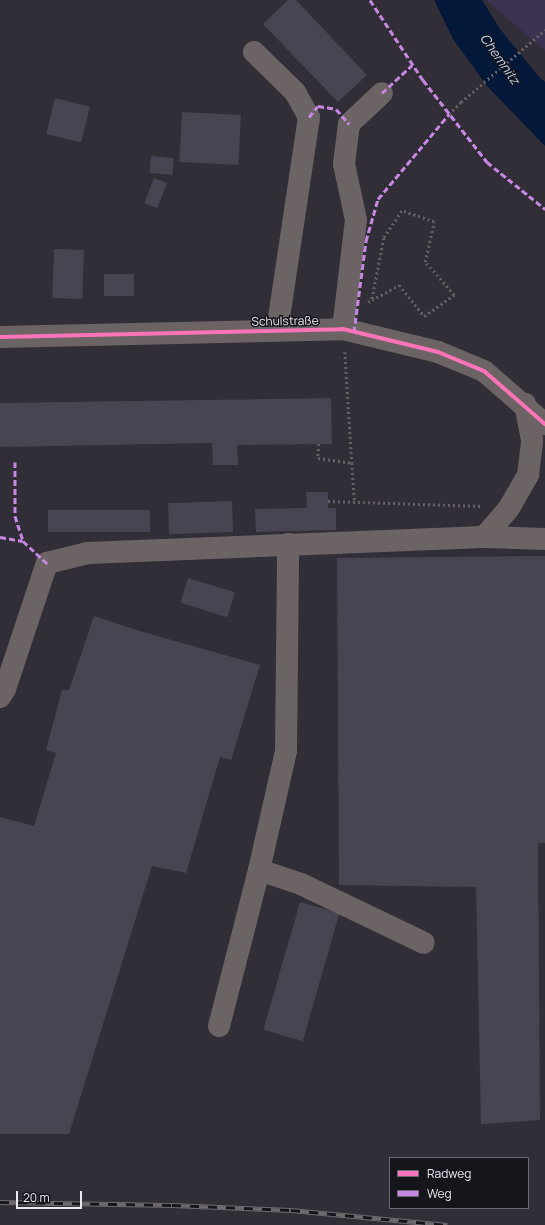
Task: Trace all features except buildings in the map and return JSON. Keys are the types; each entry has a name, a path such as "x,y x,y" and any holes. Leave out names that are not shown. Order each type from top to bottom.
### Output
{"street":[{"path":"254,52 295,92 310,117 278,331"},
{"path":"343,329 356,220 344,164 349,124 382,93"},
{"name":"Schulstraße","path":"0,337 343,329 444,355 484,371 525,404 545,424"},
{"path":"484,537 509,508 528,475 532,440 525,404"},
{"path":"0,697 5,689 47,563 88,553 484,537 545,539"},
{"path":"219,1026 259,870 286,751 288,544"},
{"path":"259,870 301,884 424,943"}],"path":[{"path":"449,114 545,30"},
{"path":"362,305 372,300 398,285 424,316 454,295 425,262 434,222 402,211 384,238 372,300"},
{"path":"343,329 355,502"},
{"path":"319,444 318,458 352,463"},
{"path":"328,501 509,508"}],"shaded area":[{"path":"486,0 545,0 545,51"}],"water":[{"name":"Chemnitz","path":"434,0 482,0 500,29 539,77 545,82 545,146 488,87 453,39"}],"railway":[{"path":"0,1202 172,1205 291,1210 447,1225"}],"marked path":[{"path":"370,0 423,80 487,162 545,209"},
{"path":"382,93 412,65"},
{"path":"309,117 318,106 336,109 349,124"},
{"path":"354,332 366,241 378,199 449,114"},
{"path":"15,462 15,516 23,541 47,563"},
{"path":"0,537 23,541"}],"cycle path":[{"path":"0,337 343,329 438,352 484,371 545,424"}]}
